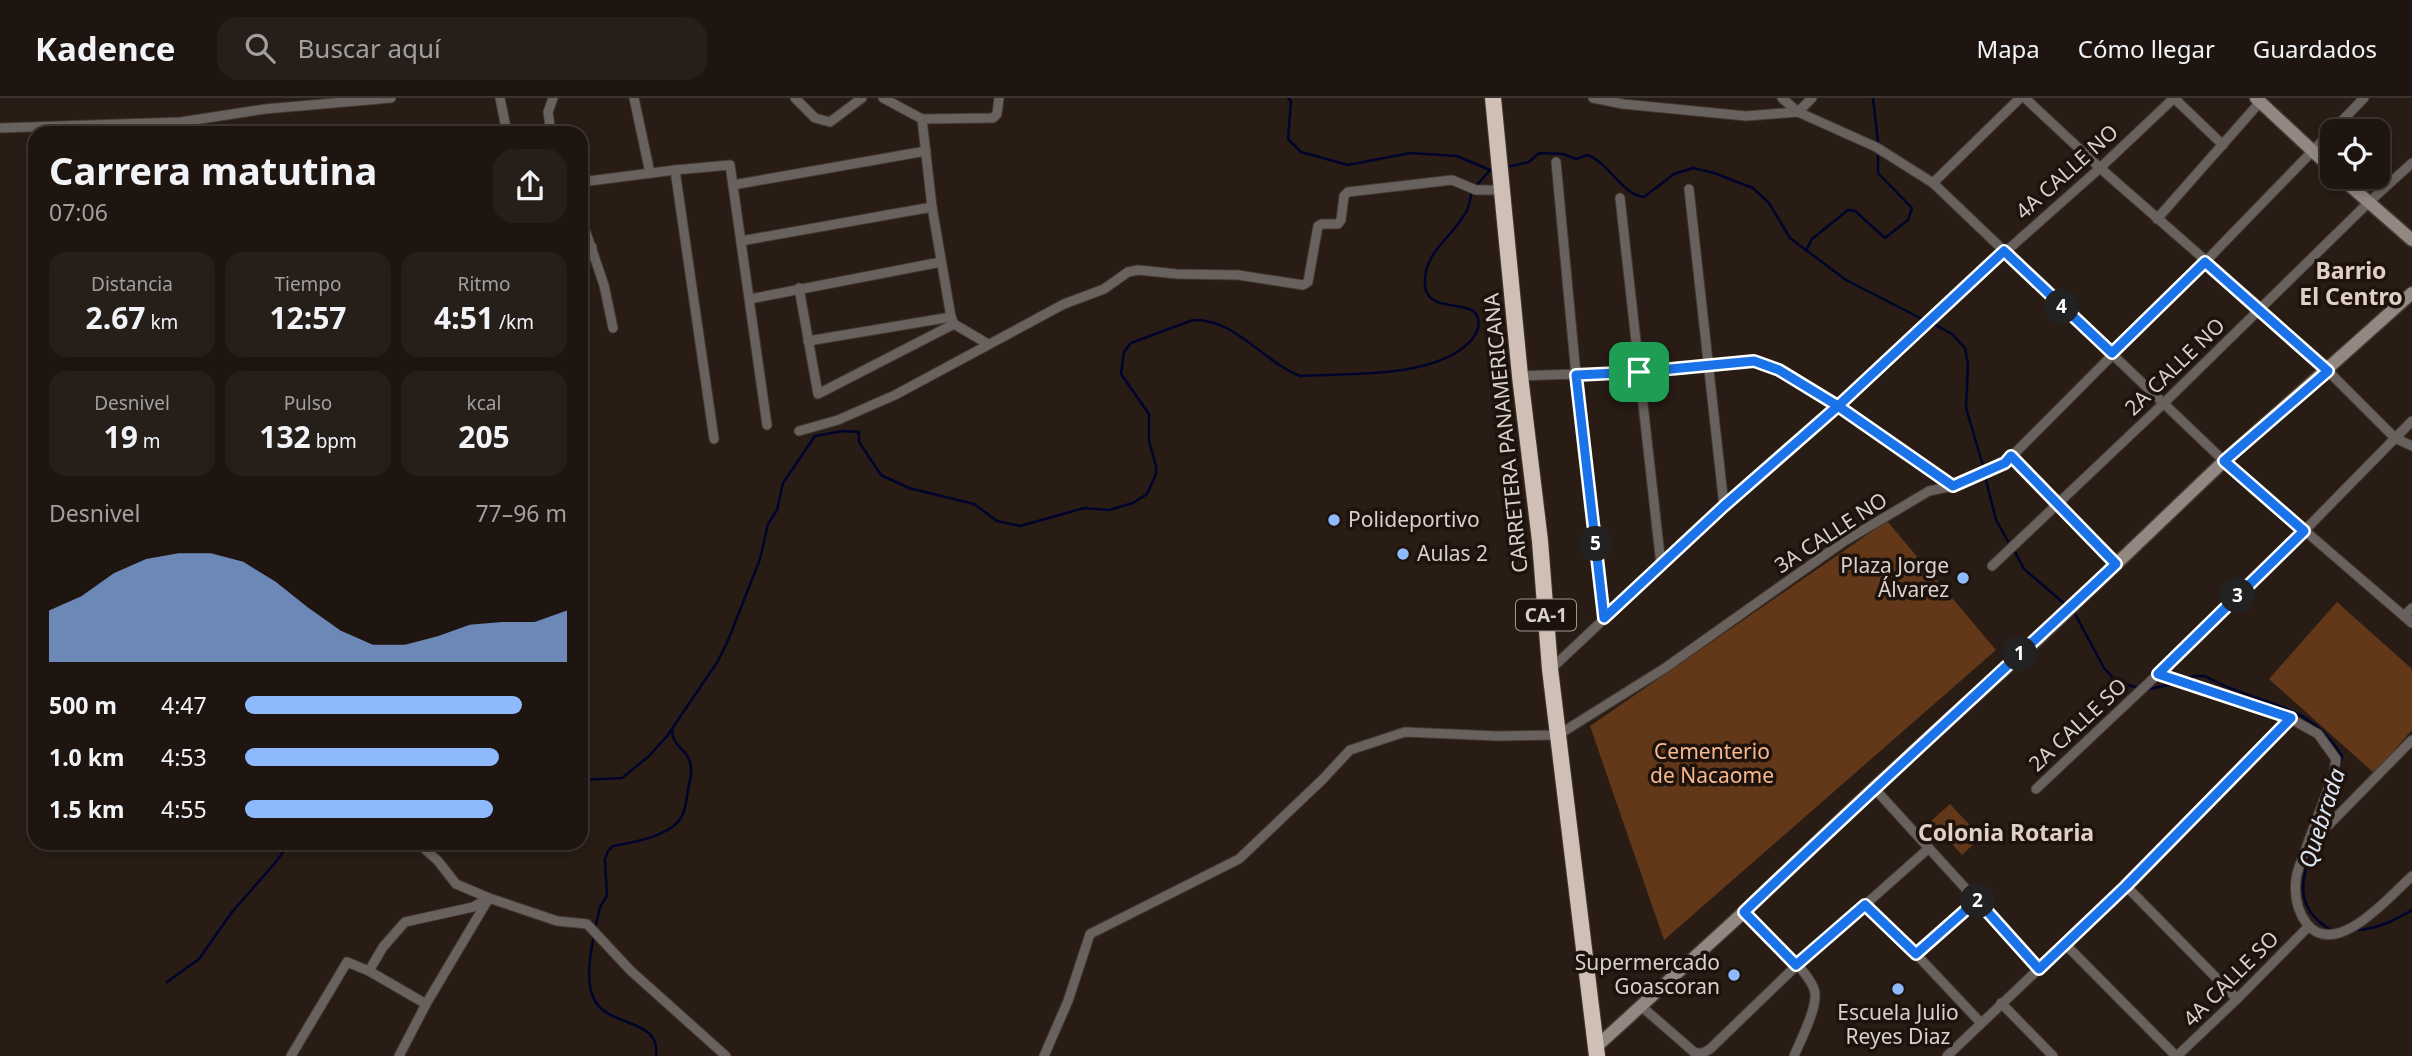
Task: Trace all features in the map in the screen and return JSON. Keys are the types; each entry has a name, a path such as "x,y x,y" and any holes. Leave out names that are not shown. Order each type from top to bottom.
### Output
{"highway":[{"name":"CARRETERA PANAMERICANA","path":"1493,98 1520,376 1540,541 1550,669 1597,1051"}],"street":[{"path":"173,126 265,109 390,98"},
{"path":"500,98 506,126"},
{"path":"550,126 548,112 553,98"},
{"path":"634,98 650,173"},
{"path":"795,98 815,118 831,122 862,98"},
{"path":"883,98 922,119 993,118 997,114 999,98"},
{"path":"1593,98 1746,116 1798,112 1812,98"},
{"path":"1782,98 1798,112 1876,147 1933,183 2224,461 2412,623"},
{"path":"1933,183 2023,98 2260,308 2395,438 2412,446"},
{"path":"2174,98 2223,145"},
{"name":"4A CALLE NO","path":"1550,669 1724,506 1838,406 1914,332 2100,168 2174,98"},
{"path":"2205,262 2364,98"},
{"path":"2157,219 2223,145 2258,100 2320,158"},
{"path":"922,119 932,207 952,320"},
{"path":"0,128 28,128"},
{"path":"733,186 926,151"},
{"path":"1556,162 1576,375 1604,618"},
{"name":"2A CALLE NO","path":"1992,566 2412,163"},
{"path":"588,182 730,165 766,425"},
{"path":"675,170 714,439"},
{"path":"799,431 838,420 895,395 1065,304 1104,289 1128,272 1138,270 1238,275 1303,285 1308,282 1318,226 1338,224 1344,196 1348,192 1452,180 1476,190 1500,176"},
{"path":"1689,189 1724,506"},
{"path":"2354,189 2412,240"},
{"path":"1620,198 1661,565"},
{"path":"741,241 932,207"},
{"path":"588,236 604,285 613,328"},
{"path":"588,248 592,247"},
{"path":"750,299 941,262"},
{"name":"3A CALLE NO","path":"1558,735 1665,668 1843,542 1928,491 1953,486 2005,463 2205,262"},
{"path":"799,288 818,394 952,320"},
{"path":"1597,1051 1641,1006 2224,461 2328,371 2412,293"},
{"path":"808,341 952,320 988,344"},
{"path":"1520,376 1639,372 1754,361 1779,370 1838,406 1953,486"},
{"name":"2A CALLE SO","path":"2036,789 2158,674 2412,421"},
{"path":"2011,456 2116,564"},
{"path":"2404,616 2412,608"},
{"path":"2158,674 2291,718 2318,734 2336,759 2334,773 2296,877 2296,900 2300,915 2309,926 2326,935 2349,930 2411,877"},
{"path":"1947,1056 2126,886 2291,718"},
{"path":"1044,1056 1068,1001 1090,934 1239,859 1350,750 1405,732 1498,736 1558,735"},
{"path":"2306,848 2412,740"},
{"path":"1874,788 2039,969"},
{"path":"1641,1006 1695,1055 1703,1053 1796,965 1930,848"},
{"path":"426,850 456,884 557,921 587,924 631,971 726,1056"},
{"path":"2126,886 2237,999"},
{"path":"369,971 383,947 405,922 473,907 489,898"},
{"path":"399,1056 426,1004 489,898"},
{"path":"1916,954 1977,900"},
{"path":"1865,905 1981,1023"},
{"path":"1744,912 1796,965 1815,990 1814,1006 1794,1056"},
{"name":"4A CALLE SO","path":"2176,1056 2309,926"},
{"path":"2066,944 2176,1056"},
{"path":"291,1056 347,962 369,971 426,1004"},
{"path":"2001,1003 2053,1056"}],"green space":[{"name":"Cementerio de Nacaome","path":"1887,521 1996,650 1664,940 1590,726"},
{"path":"2337,602 2412,669 2412,730 2374,773 2269,679"},
{"path":"1950,804 1981,837 1962,855 1931,821"}],"waterway":[{"path":"1288,98 1291,101 1288,139 1301,152 1348,165 1410,153 1457,156 1490,170"},
{"path":"1873,98 1878,143"},
{"path":"1806,250 1812,239 1848,210 1855,211 1885,238 1908,220 1912,208 1878,173 1878,150"},
{"name":"Quebrada","path":"1507,167 1529,162 1539,153 1563,154 1576,159 1588,155 1628,190 1644,197 1674,174 1693,168 1714,173 1753,188 1769,203 1790,238 1846,280 1924,320"},
{"path":"1476,186 1490,170"},
{"path":"588,780 622,778 649,756 667,736 718,661 760,559 768,524 777,510 783,483 815,436 843,431 859,432 859,442 881,475 909,488 974,504 997,521 1020,526 1084,508 1109,510 1133,503 1147,494 1156,474 1156,466 1149,441 1149,414 1121,374 1124,352 1131,343 1193,320 1208,321 1236,333 1300,376 1392,371 1439,361 1458,351 1473,338 1478,326 1478,317 1471,310 1439,303 1427,293 1425,284 1429,263 1466,212 1472,191"},
{"name":"Quebrada","path":"1930,322 1952,334 1965,348 1968,364 1966,408 1984,469"},
{"name":"Quebrada","path":"1985,476 1996,520 2010,545"},
{"name":"Quebrada","path":"2014,550 2024,569 2066,605"},
{"name":"Quebrada","path":"2074,612 2104,668 2117,682 2139,688"},
{"name":"Quebrada","path":"2186,679 2205,676 2297,714 2328,737 2342,756 2338,772"},
{"name":"Quebrada","path":"2145,690 2177,683"},
{"path":"595,929 600,907 607,896 605,859 608,851 613,846 661,833 677,823 683,813 691,765 674,740 672,730"},
{"name":"Quebrada","path":"2317,832 2329,799"},
{"name":"Quebrada","path":"2312,848 2303,883 2306,904 2319,922 2331,930"},
{"path":"167,982 199,959 232,912 285,850"},
{"name":"Quebrada","path":"2352,930 2376,927 2412,910"},
{"path":"594,935 589,978 595,1001 602,1010 651,1035 656,1056"}],"place":[{"name":"Polideportivo","path":"1334,520"},
{"name":"Aulas 2","path":"1403,554"},
{"name":"Plaza Jorge Álvarez","path":"1963,578"},
{"name":"Supermercado Goascoran","path":"1734,975"},
{"name":"Escuela Julio Reyes Diaz","path":"1898,989"}],"district":[{"name":"Barrio El Centro","path":"2351,284"},
{"name":"Colonia Rotaria","path":"2006,833"}],"route":[{"path":"1639,372 1576,375 1604,618 1724,506 1838,406 1914,332 2004,251 2112,353 2205,262 2328,371 2224,461 2304,531 2158,674 2291,718 2126,886 2039,969 1977,900 1916,954 1865,905 1796,965 1744,912 2116,564 2011,456 2005,463 1953,486 1838,406 1779,370 1754,361 1639,372"}]}
